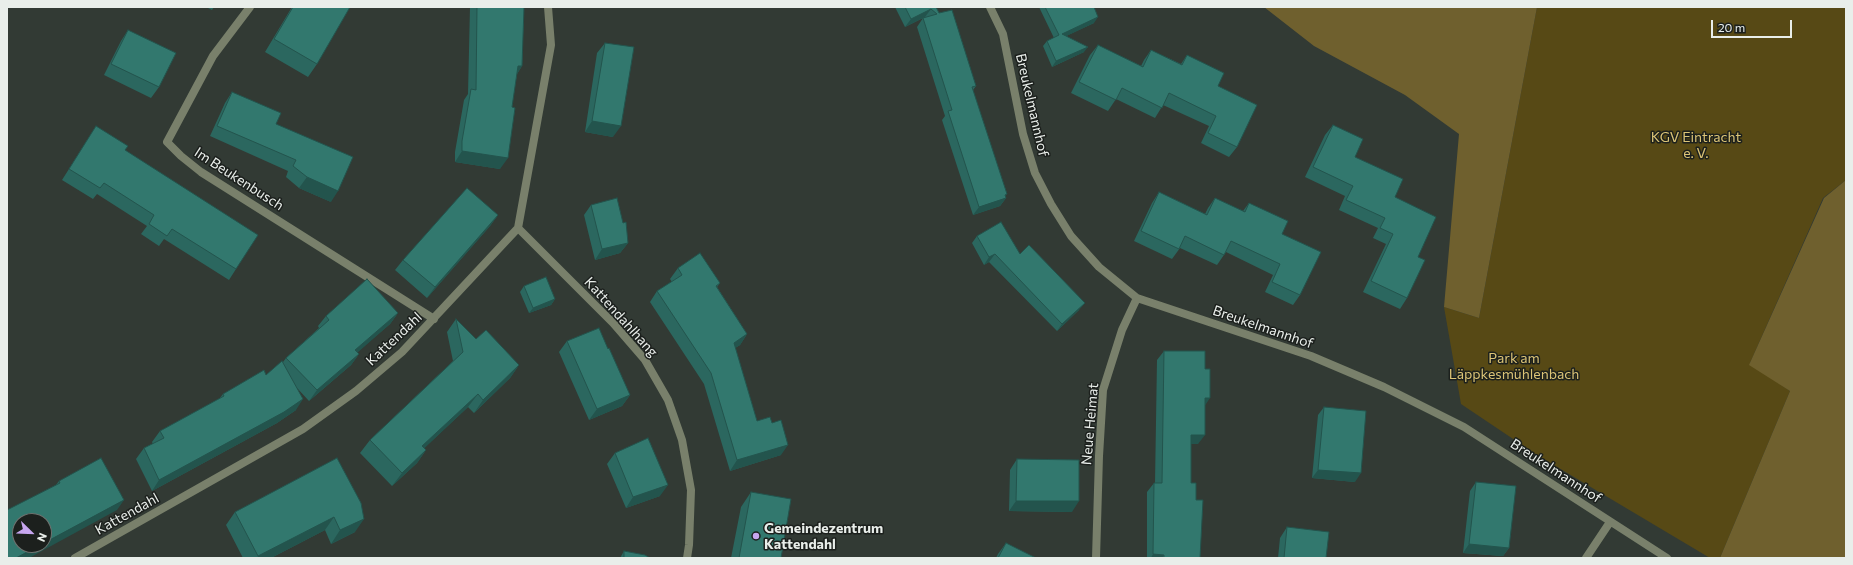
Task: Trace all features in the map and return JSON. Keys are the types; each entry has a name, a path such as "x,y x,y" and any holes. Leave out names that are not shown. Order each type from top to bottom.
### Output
{"street":[{"name":"Im Beukenbusch","path":"250,7 212,56 167,142 181,156 201,172 434,319"},
{"path":"518,228 551,45 548,7"},
{"name":"Breukelmannhof","path":"990,7 1003,34 1023,134 1035,173 1051,204 1071,236 1099,267 1137,298 1311,356 1384,387 1464,427 1667,558"},
{"name":"Kattendahl","path":"75,558 304,429 356,391 402,352 518,228"},
{"name":"Kattendahlhang","path":"518,228 613,323 645,360 668,400 682,440 691,490 689,546 687,558"},
{"name":"Neue Heimat","path":"1096,558 1099,456 1103,390 1122,330 1137,298"},
{"path":"1586,558 1610,522"}],"green space":[{"name":"KGV Eintracht e. V.","path":"1537,7 1846,7 1846,180 1823,198 1750,363 1790,391 1720,558 1710,558 1537,455 1461,404 1444,307 1479,318"}],"shaded area":[{"path":"1264,7 1537,7 1479,318 1444,307 1459,134 1405,95 1314,46"},
{"path":"1846,180 1846,558 1720,558 1790,391 1749,365 1824,198"}],"building":[{"path":"293,7 350,7 317,64 274,39"},
{"path":"477,7 524,7 522,66 518,66 512,107 515,108 508,158 462,151 462,141 471,89 476,90"},
{"path":"905,7 936,7 939,13 952,10 976,86 972,87 1007,194 1005,195 1006,198 979,207 948,111 952,110 923,18 937,14 931,9 911,19"},
{"path":"1045,7 1094,7 1098,17 1062,34 1088,47 1056,61 1047,41 1059,35"},
{"path":"128,30 176,53 159,87 111,64"},
{"path":"605,43 634,47 621,126 592,121"},
{"path":"1098,45 1143,67 1151,50 1182,65 1187,55 1224,73 1218,86 1257,105 1237,147 1208,133 1216,116 1169,93 1162,108 1122,88 1116,100 1079,82"},
{"path":"232,92 281,113 276,124 353,157 338,191 307,177 293,166 296,160 217,126"},
{"path":"1333,125 1363,139 1355,157 1403,179 1395,197 1436,217 1418,257 1425,260 1407,298 1371,281 1393,234 1380,228 1385,218 1346,200 1353,186 1313,167"},
{"path":"96,126 128,146 125,150 258,235 236,269 172,229 167,236 149,224 154,215 104,183 100,188 69,169"},
{"path":"467,188 498,215 435,287 403,260"},
{"path":"1159,192 1207,215 1215,198 1245,212 1249,203 1288,221 1282,234 1321,252 1300,295 1272,282 1280,264 1231,241 1224,255 1185,236 1179,249 1141,231"},
{"path":"617,198 623,223 626,222 628,243 602,249 591,205"},
{"path":"1001,222 1020,254 1029,245 1085,303 1062,324 995,254 989,257 977,236"},
{"path":"700,253 720,283 716,286 747,334 734,343 757,421 770,417 772,423 781,420 788,445 737,460 711,373 657,291 682,275 678,268"},
{"path":"546,277 555,299 533,308 524,286"},
{"path":"367,279 398,313 355,350 359,354 317,390 286,358 329,320 326,316"},
{"path":"456,319 476,339 486,330 519,365 483,400 478,394 422,446 426,450 402,473 370,440 463,352"},
{"path":"599,328 630,395 597,409 567,341"},
{"path":"1164,351 1205,351 1205,369 1210,369 1210,398 1205,398 1205,435 1191,435 1191,483 1196,483 1196,500 1203,500 1200,558 1164,558 1164,555 1153,554 1154,483 1162,483"},
{"path":"282,361 303,399 284,412 159,480 144,448 164,438 160,431 224,396 223,394 264,370 266,375"},
{"path":"1324,407 1366,411 1361,473 1318,470"},
{"path":"648,438 668,485 633,497 615,453"},
{"path":"101,458 124,500 52,539 52,513 12,513 12,553 25,553 16,558 7,558 7,510 60,483 59,481"},
{"path":"337,458 361,503 364,519 340,530 334,517 258,556 235,512"},
{"path":"1017,459 1079,460 1079,501 1016,501"},
{"path":"1476,482 1516,486 1509,548 1469,544"},
{"name":"Gemeindezentrum Kattendahl","path":"751,492 791,499 781,558 739,558"},
{"path":"1287,527 1329,532 1326,558 1284,558"},
{"path":"1006,543 1036,558 998,558"},
{"path":"624,551 645,555 650,558 624,558"}],"place":[{"name":"Gemeindezentrum Kattendahl","path":"756,536"}],"park label":[{"name":"Park am Läppkesmühlenbach","path":"1514,366"}]}
